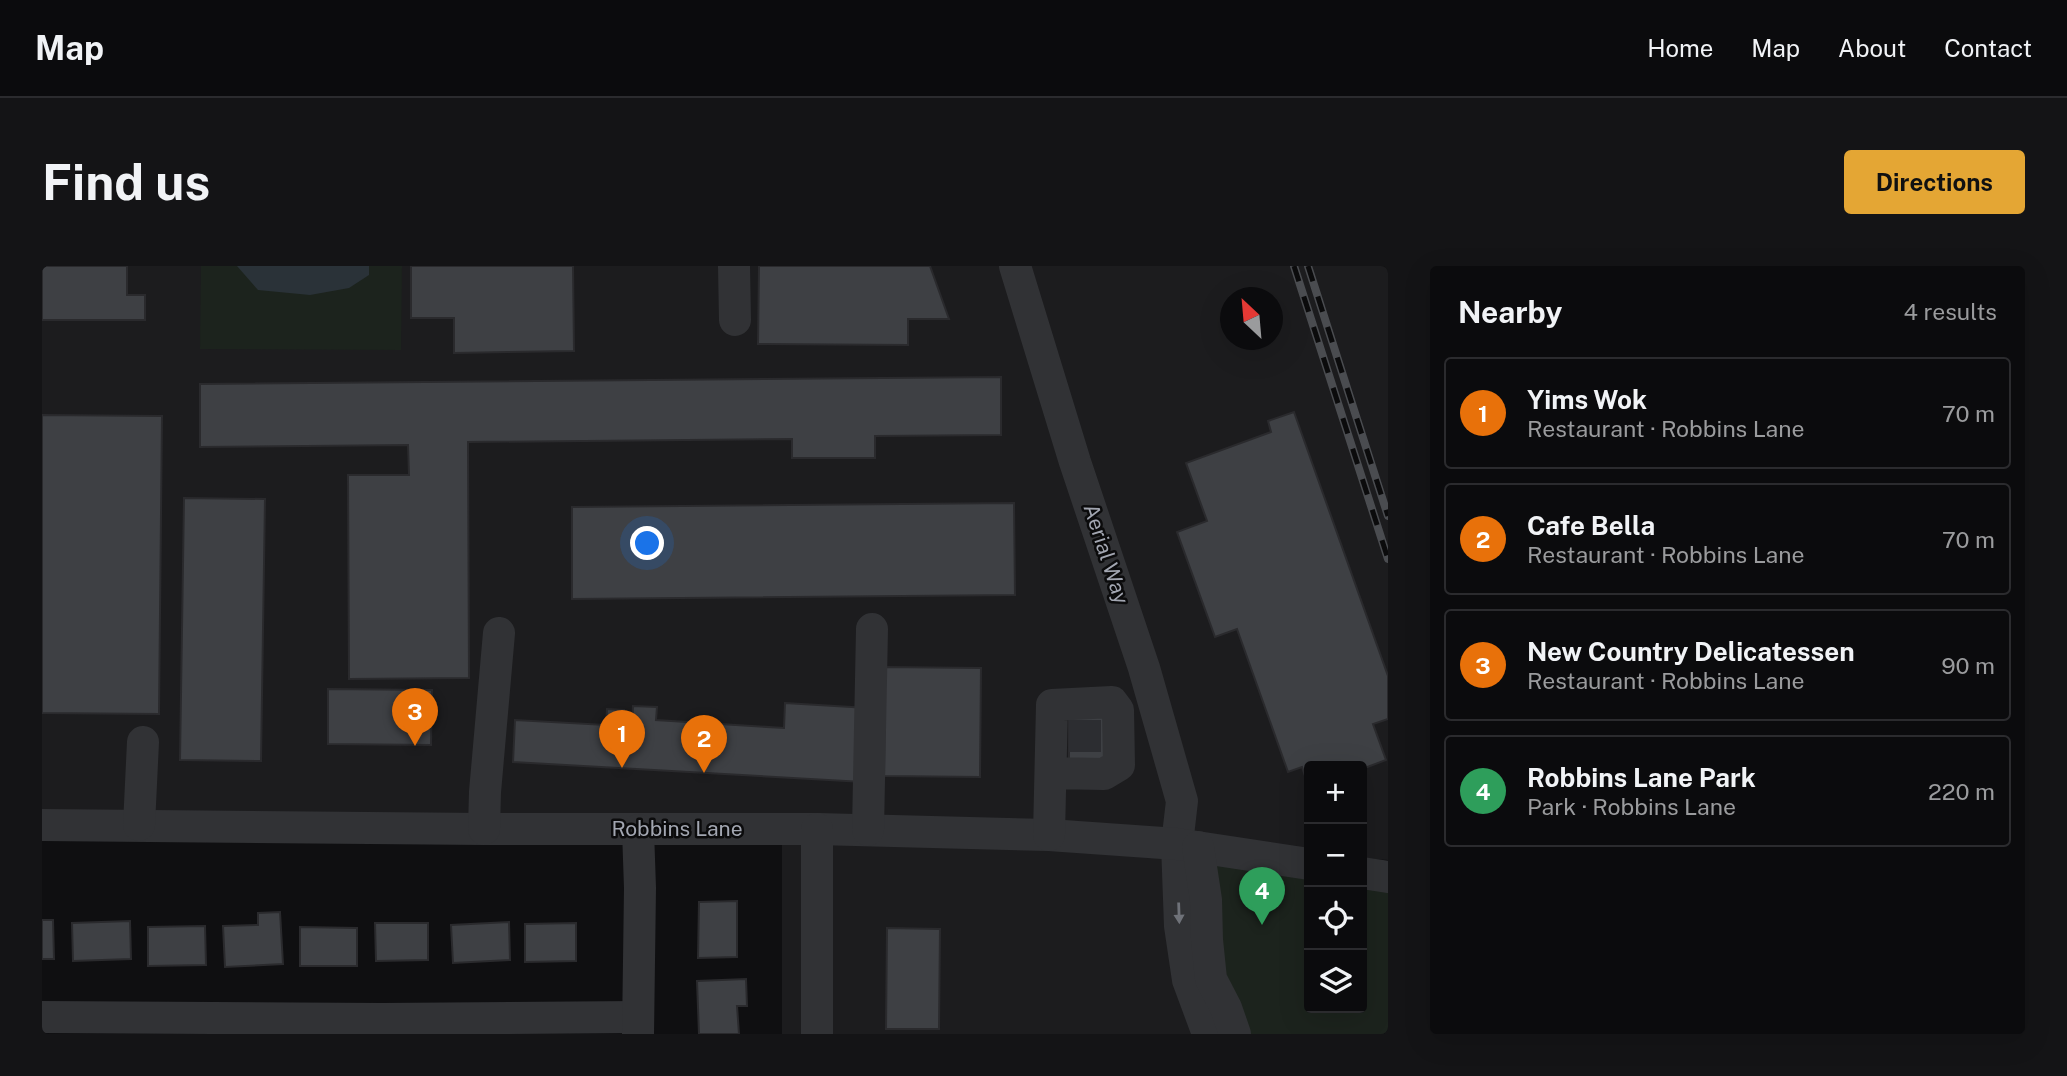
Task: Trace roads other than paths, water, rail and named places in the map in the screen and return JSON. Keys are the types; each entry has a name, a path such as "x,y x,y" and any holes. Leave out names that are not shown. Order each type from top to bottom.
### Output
{"street":[{"path":"734,266 735,320"},
{"name":"Aerial Way","path":"1015,266 1075,462 1144,668 1182,801 1188,846"},
{"path":"868,830 872,629"},
{"path":"484,829 499,633"},
{"path":"1116,727 1153,700"},
{"path":"1049,835 1051,773 1060,737 1052,705 1112,702 1119,765 1104,774 1051,773"},
{"path":"139,825 143,742"},
{"name":"Robbins Lane","path":"42,825 817,829 1049,835 1188,846 1304,863"},
{"path":"817,829 817,1034"},
{"path":"42,1017 126,1026 637,1026 640,888 638,830"},
{"path":"1188,846 1180,926 1188,980 1208,1034"},
{"path":"1188,846 1206,900 1211,979 1235,1034"},
{"path":"1367,874 1388,877"}],"tunnel":[{"path":"1069,736 1111,736"}],"railway":[{"path":"1294,266 1388,559"},
{"path":"1308,266 1388,516"}],"place":[{"name":"New Country Delicatessen","path":"415,746"},
{"name":"Yims Wok","path":"622,768"},
{"name":"Cafe Bella","path":"704,773"},
{"name":"Robbins Lane Park","path":"1262,925"}]}
